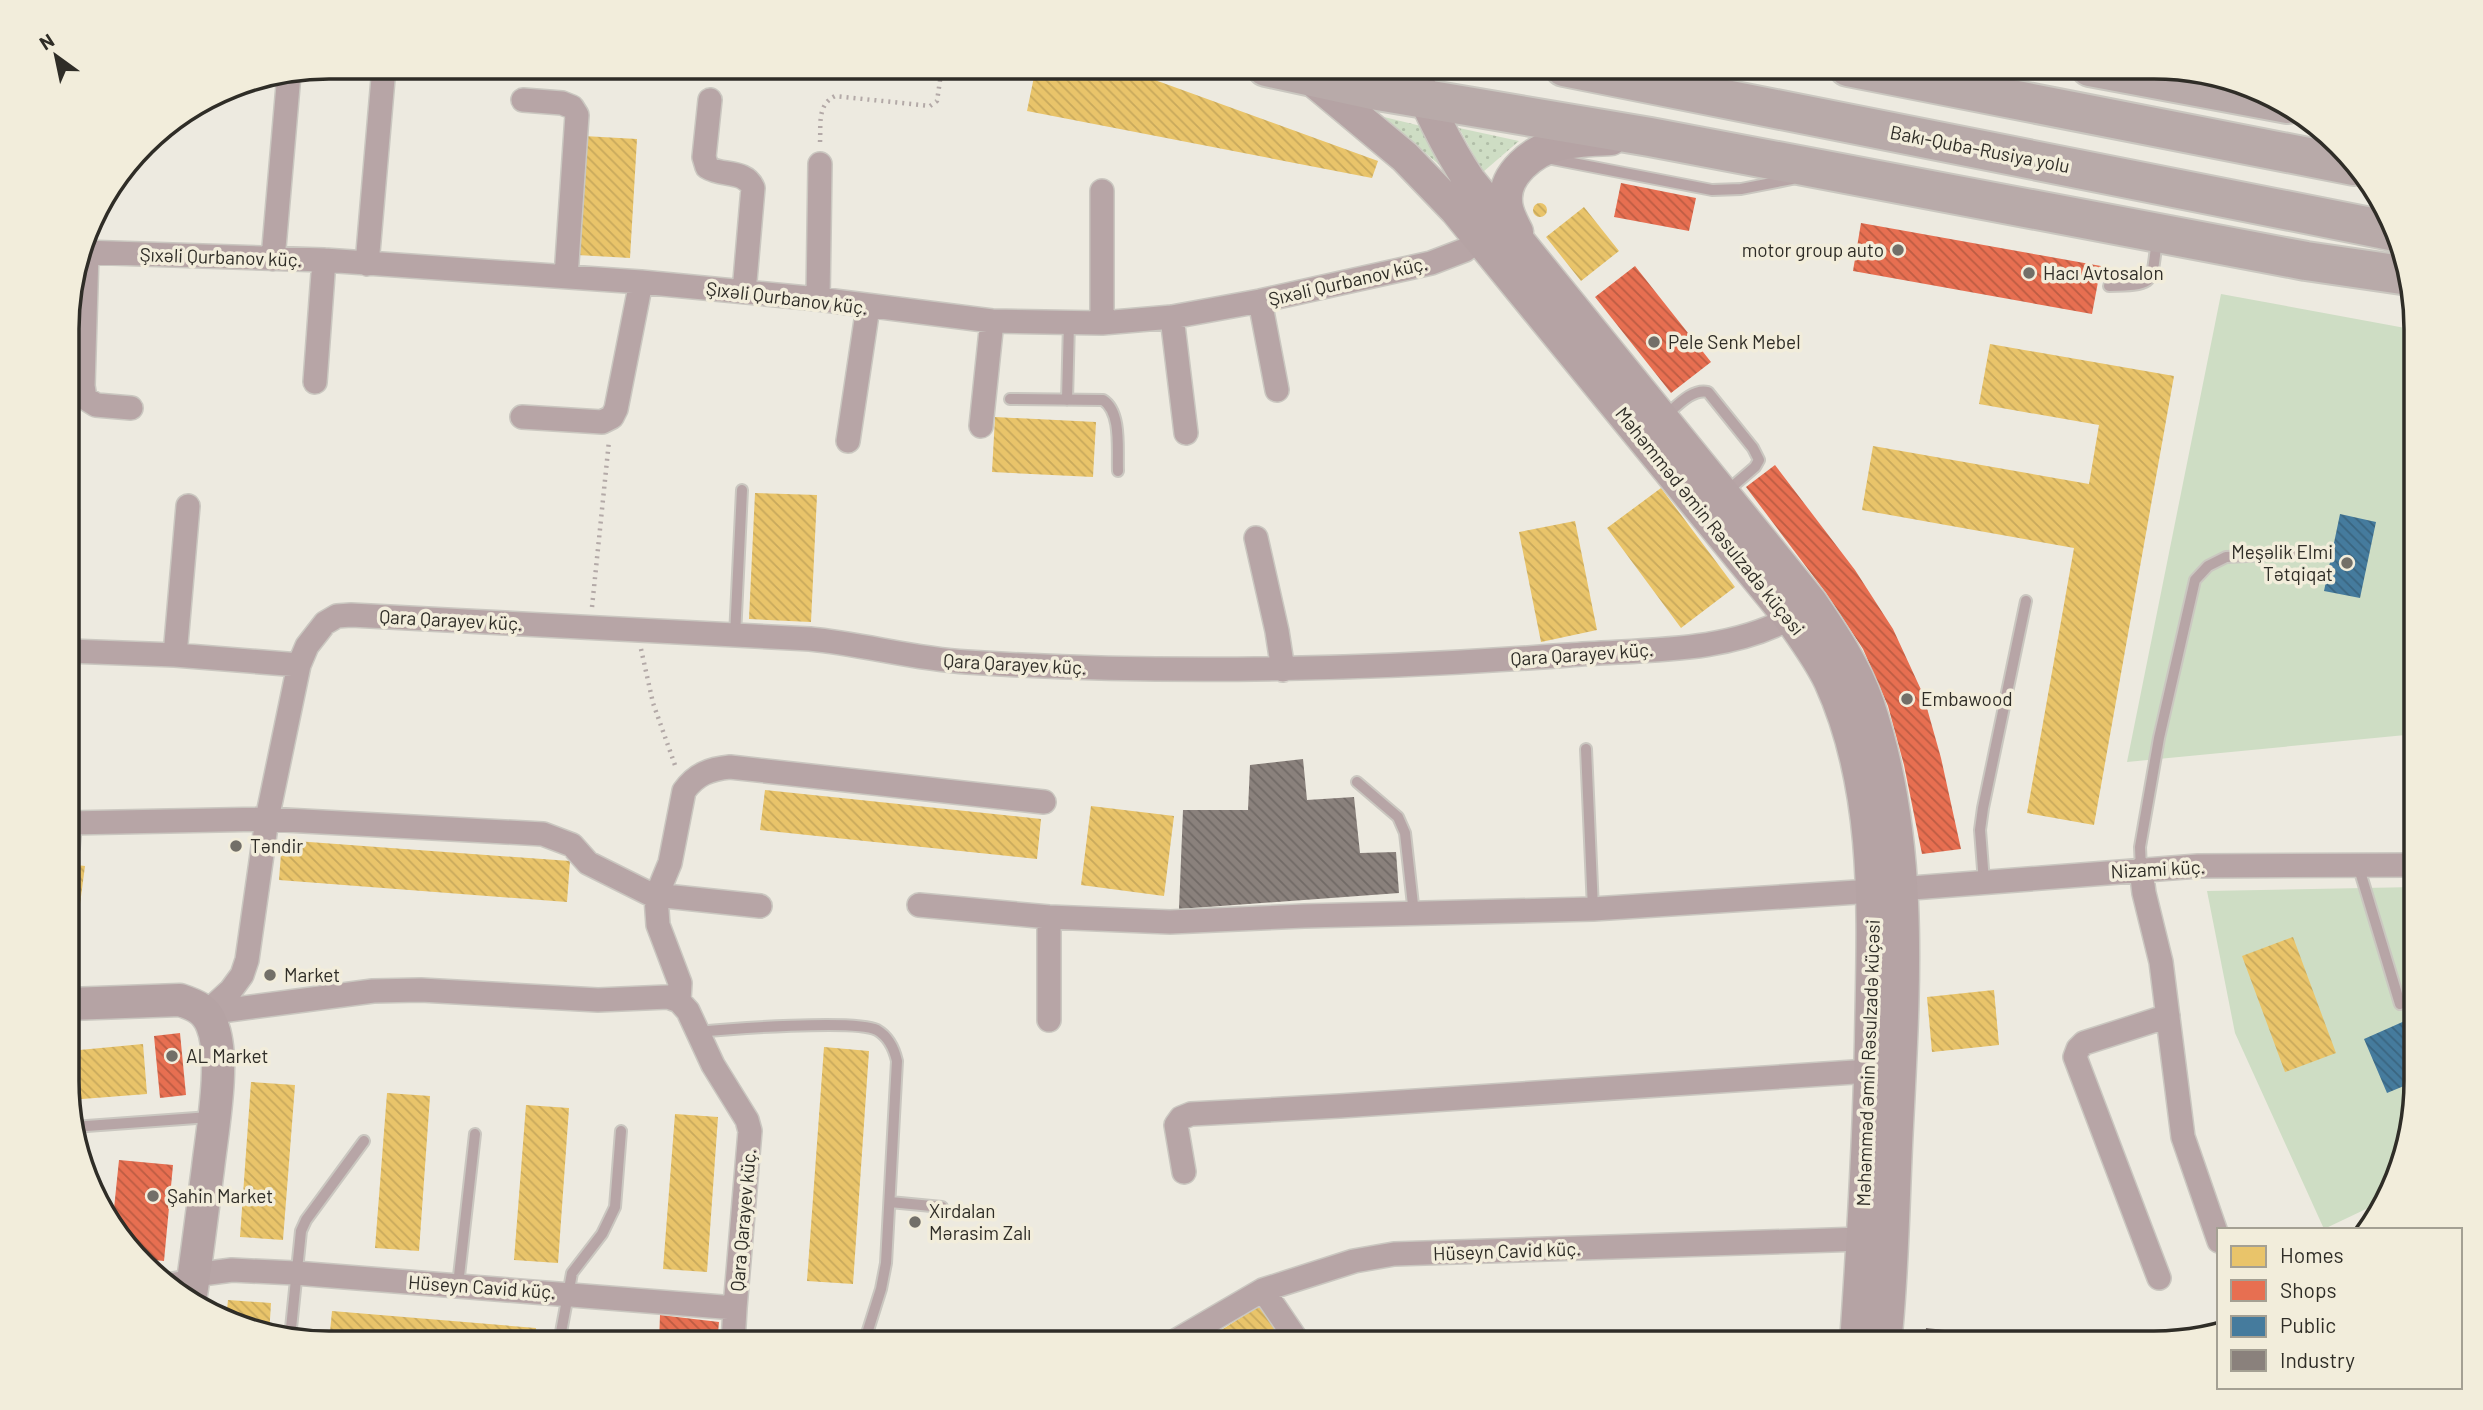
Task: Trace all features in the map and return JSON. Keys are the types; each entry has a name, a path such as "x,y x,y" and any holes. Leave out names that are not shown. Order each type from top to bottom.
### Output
{"highway":[{"path":"1384,79 1418,82 1650,137 2306,261 2398,274"},
{"name":"Bakı-Quba-Rusiya yolu","path":"1630,79 2383,229"},
{"path":"1914,79 2339,163"},
{"path":"2158,79 2243,95"}],"main road":[{"name":"Məhəmməd Əmin Rəsulzadə küçəsi","path":"1311,79 1426,177 1480,239 1790,618 1829,679 1842,713 1863,789 1887,890 1900,1071 1886,1331"},
{"path":"1418,82 1450,151 1469,180 1529,255"},
{"path":"1529,255 1510,218 1505,199 1510,182 1518,169 1534,156 1558,145 1591,140 1650,137"},
{"name":"Məhəmməd Əmin Rəsulzadə küçəsi","path":"1529,255 1811,602 1834,635 1867,703 1889,782 1895,817 1870,1071 1857,1331"},
{"path":"79,1004 180,1000 197,1005 206,1013 213,1027 218,1069 214,1117 184,1284"}],"street":[{"path":"367,264 383,79"},
{"path":"273,259 288,83"},
{"path":"523,100 562,103 572,107 577,115 566,277"},
{"path":"710,100 705,157 707,167 713,172 743,176 753,188 744,292"},
{"path":"818,299 820,164"},
{"path":"1102,191 1102,323"},
{"name":"Şıxəli Qurbanov küç.","path":"91,252 324,260 641,282 818,299 992,321 1102,323 1172,317 1261,301 1431,263 1465,250 1480,239"},
{"path":"315,382 324,260"},
{"path":"85,277 85,398 96,405 131,408"},
{"path":"523,417 602,422 612,417 641,282"},
{"path":"1261,301 1277,390"},
{"path":"848,441 868,307"},
{"path":"1172,317 1186,432"},
{"path":"981,426 992,321"},
{"path":"175,655 188,506"},
{"path":"1256,538 1283,670"},
{"name":"Qara Qarayev küç.","path":"206,1013 231,990 242,975 250,944 267,820 299,665 315,633 325,622 337,616 848,643 930,659 965,662 1111,669 1283,670 1477,662 1681,646 1751,636 1790,618"},
{"path":"79,651 175,655 299,665"},
{"path":"206,1013 373,991 421,990 598,1000 668,997 679,1001 680,983 658,925 656,897 670,863 684,790 691,781 715,769 730,768 1044,802"},
{"path":"79,823 267,820 543,834 572,845 588,863 656,897 760,906"},
{"name":"Nizami küç.","path":"919,905 1049,917 1170,922 1593,909 1887,890 2141,869 2249,865 2404,865"},
{"path":"2141,869 2144,893 2161,962 2183,1137 2217,1235"},
{"path":"1049,917 1049,1020"},
{"name":"Qara Qarayev küç.","path":"679,1001 688,1011 713,1065 747,1120 750,1131 735,1308"},
{"path":"2159,1278 2075,1057 2084,1043 2168,1016"},
{"path":"1184,1172 1177,1125 1181,1118 1191,1114 1870,1071"},
{"name":"Hüseyn Cavid küç.","path":"1193,1331 1263,1290 1354,1261 1394,1254 1862,1239"},
{"name":"Hüseyn Cavid küç.","path":"185,1285 232,1270 566,1293 735,1308"},
{"path":"1263,1290 1291,1331"},
{"path":"734,1331 735,1308"}],"lane":[{"path":"1534,156 1719,191 1833,172"},
{"path":"2109,286 2138,286 2147,283 2152,277 2158,233"},
{"path":"1067,400 1069,323"},
{"path":"1662,418 1695,393 1708,393 1753,448 1759,460 1755,467 1724,494"},
{"path":"1010,400 1102,400 1110,405 1115,417 1118,471"},
{"path":"735,636 742,490"},
{"path":"2141,869 2140,846 2159,738 2195,580 2208,566 2226,557 2312,553"},
{"path":"1984,881 1980,830 1983,808 2026,601"},
{"path":"1586,749 1593,909"},
{"path":"1357,782 1398,817 1405,833 1414,914"},
{"path":"2358,865 2400,1003"},
{"path":"698,1032 764,1027 858,1026 874,1029 885,1036 895,1050 897,1061 886,1264 868,1331"},
{"path":"83,1126 214,1117"},
{"path":"561,1331 572,1273 601,1234 615,1207 621,1131"},
{"path":"458,1285 475,1135"},
{"path":"291,1328 300,1231 364,1141"},
{"path":"890,1202 942,1207"}],"path":[{"path":"820,164 821,109 825,101 835,96 930,106 937,101 940,79"},
{"path":"590,629 612,417"},
{"path":"638,631 653,703 684,790"}],"green space":[{"path":"1384,117 1421,126 1444,169"},
{"path":"1459,128 1519,141 1483,172"},
{"path":"2221,294 2404,328 2404,735 2127,762"},
{"path":"2404,887 2404,1097 2396,1146 2370,1207 2326,1228 2324,1228 2235,1033 2207,891"}],"building: Homes":[{"path":"1034,79 1152,79 1378,161 1372,178 1027,111"},
{"path":"584,136 637,139 630,258 577,255"},
{"path":"1540,203 1545,205 1545,215 1540,217 1535,215 1533,210 1535,205"},
{"path":"1584,207 1619,251 1581,281 1546,237"},
{"path":"1990,344 2174,376 2094,825 2027,813 2074,548 1862,510 1873,446 2089,484 2099,425 1979,404"},
{"path":"995,417 1096,422 1093,477 992,472"},
{"path":"1661,488 1735,587 1681,628 1607,528"},
{"path":"755,493 817,495 811,622 749,619"},
{"path":"1575,521 1597,630 1541,642 1519,532"},
{"path":"765,790 1041,819 1037,859 760,830"},
{"path":"1091,806 1174,816 1164,896 1081,885"},
{"path":"282,840 570,861 567,902 279,880"},
{"path":"79,865 85,866 79,912"},
{"path":"2293,937 2336,1053 2285,1072 2242,956"},
{"path":"1994,990 1999,1045 1932,1052 1927,997"},
{"path":"143,1044 147,1094 79,1099 79,1050"},
{"path":"824,1047 869,1051 853,1284 807,1281"},
{"path":"251,1082 295,1085 283,1240 240,1237"},
{"path":"387,1093 430,1096 419,1251 375,1248"},
{"path":"526,1105 569,1108 558,1263 514,1260"},
{"path":"675,1114 718,1117 707,1272 663,1269"},
{"path":"228,1300 271,1303 270,1324 249,1318 227,1309"},
{"path":"1262,1304 1280,1331 1220,1331"},
{"path":"332,1311 536,1328 536,1331 330,1331"}],"building: Shops":[{"path":"1621,183 1696,198 1689,231 1614,217"},
{"path":"1861,223 2101,266 2092,314 1853,271"},
{"path":"1635,266 1711,362 1671,393 1595,297"},
{"path":"1775,465 1855,570 1893,629 1923,694 1941,758 1961,849 1922,854 1904,765 1888,706 1863,649 1826,593 1746,487"},
{"path":"180,1033 186,1095 160,1098 154,1036"},
{"path":"119,1160 173,1165 164,1261 152,1258 114,1209"},
{"path":"660,1315 719,1322 718,1331 659,1331"}],"building: Public":[{"path":"2340,514 2376,522 2360,598 2324,591"},
{"path":"2404,1021 2404,1086 2387,1093 2364,1039"}],"building: Industry":[{"path":"1303,759 1307,800 1354,797 1360,853 1396,852 1399,893 1179,909 1183,810 1248,810 1250,765"},
{"path":"1926,1328 1954,1331 1926,1331"},
{"path":"2020,1330 2070,1330 2070,1331"}],"place":[{"name":"motor group auto","path":"1898,250"},
{"name":"Hacı Avtosalon","path":"2029,273"},
{"name":"Pele Senk Mebel","path":"1654,342"},
{"name":"Meşəlik Elmi Tətqiqat","path":"2347,563"},
{"name":"Embawood","path":"1907,699"},
{"name":"Təndir","path":"236,846"},
{"name":"Market","path":"270,975"},
{"name":"AL Market","path":"172,1056"},
{"name":"Şahin Market","path":"153,1196"},
{"name":"Xırdalan Mərasim Zalı","path":"915,1222"}]}
